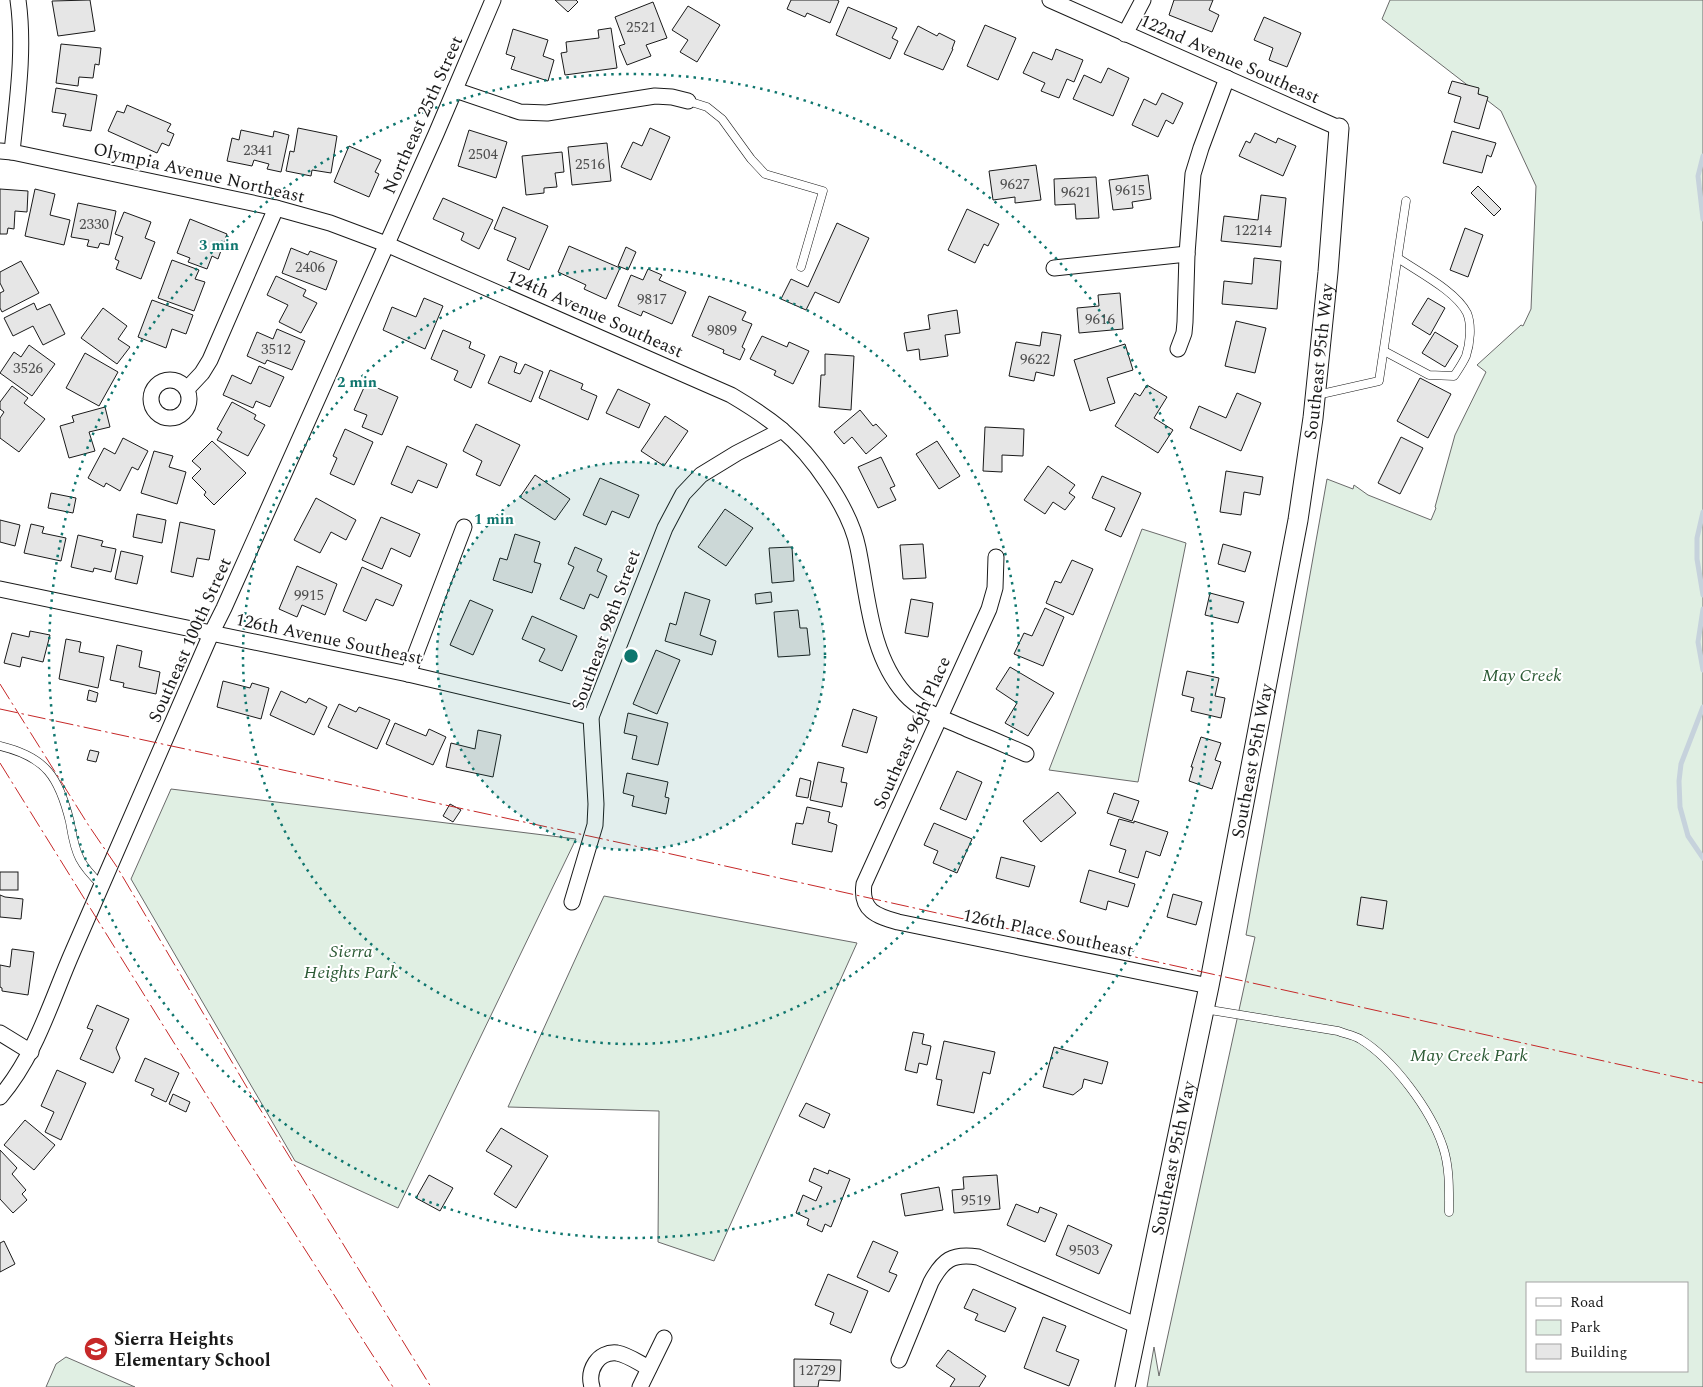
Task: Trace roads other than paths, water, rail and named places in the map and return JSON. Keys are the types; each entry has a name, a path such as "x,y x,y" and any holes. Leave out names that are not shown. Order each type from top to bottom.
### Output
{"street":[{"path":"6,151 19,80 20,17 18,0"},
{"name":"Northeast 25th Street","path":"386,244 456,90 493,0"},
{"name":"122nd Avenue Southeast","path":"1050,0 1339,128"},
{"path":"1125,34 1143,0"},
{"path":"1178,349 1186,322 1193,174 1226,78"},
{"path":"456,90 520,112 533,113 655,96 672,97 688,101"},
{"name":"Southeast 95th Way","path":"1125,1387 1209,986 1298,520 1315,396 1328,272 1339,128"},
{"name":"Olympia Avenue Northeast","path":"6,151 276,208 330,223 386,244"},
{"path":"186,389 202,373 210,360 276,208"},
{"name":"124th Avenue Southeast","path":"386,244 731,395 756,410 782,430 824,477 849,521 857,545 870,619 879,649 894,678 905,694 922,708 940,718 1026,754"},
{"name":"Southeast 100th Street","path":"0,1097 31,1052 64,971 211,634 386,244"},
{"path":"1054,268 1188,254"},
{"name":"Southeast 98th Street","path":"572,902 595,825 596,804 591,717 665,528 683,494 701,475 737,453 782,430"},
{"path":"408,674 464,527"},
{"name":"Southeast 96th Place","path":"880,917 871,912 862,895 864,884 989,609 995,588 996,557"},
{"name":"126th Avenue Southeast","path":"0,589 408,674 591,717"},
{"name":"126th Place Southeast","path":"880,917 1209,986"},
{"path":"0,1033 31,1052"},
{"path":"899,1360 931,1282 937,1271 955,1256 978,1257 1138,1326"},
{"path":"640,1387 664,1338"},
{"path":"592,1387 590,1374 592,1367 597,1361 610,1353 625,1355 649,1368"}],"lane":[{"path":"688,101 707,107 722,119 751,159 765,174 823,191 801,267"},
{"path":"1315,396 1379,381 1406,201"},
{"path":"1384,351 1429,375 1454,376 1466,356 1470,328 1468,316 1462,304 1441,286 1398,258"},
{"path":"0,746 31,756 50,772 66,805 80,859 89,873 102,886"},
{"path":"1204,1008 1338,1031 1358,1038 1379,1052 1413,1091 1430,1118 1444,1147 1449,1177 1449,1212"}],"waterway":[{"name":"May Creek","path":"1703,156 1698,176 1703,219"},
{"name":"May Creek","path":"1703,512 1697,538 1697,559 1703,595"},
{"name":"May Creek","path":"1703,609 1698,642 1703,670"},
{"name":"May Creek","path":"1703,707 1681,764 1679,781 1680,807 1688,836 1703,858"}],"place":[{"name":"Sierra Heights Elementary School","path":"96,1349"}],"park label":[{"name":"Sierra Heights Park","path":"351,961"},
{"name":"May Creek Park","path":"1469,1055"}]}
